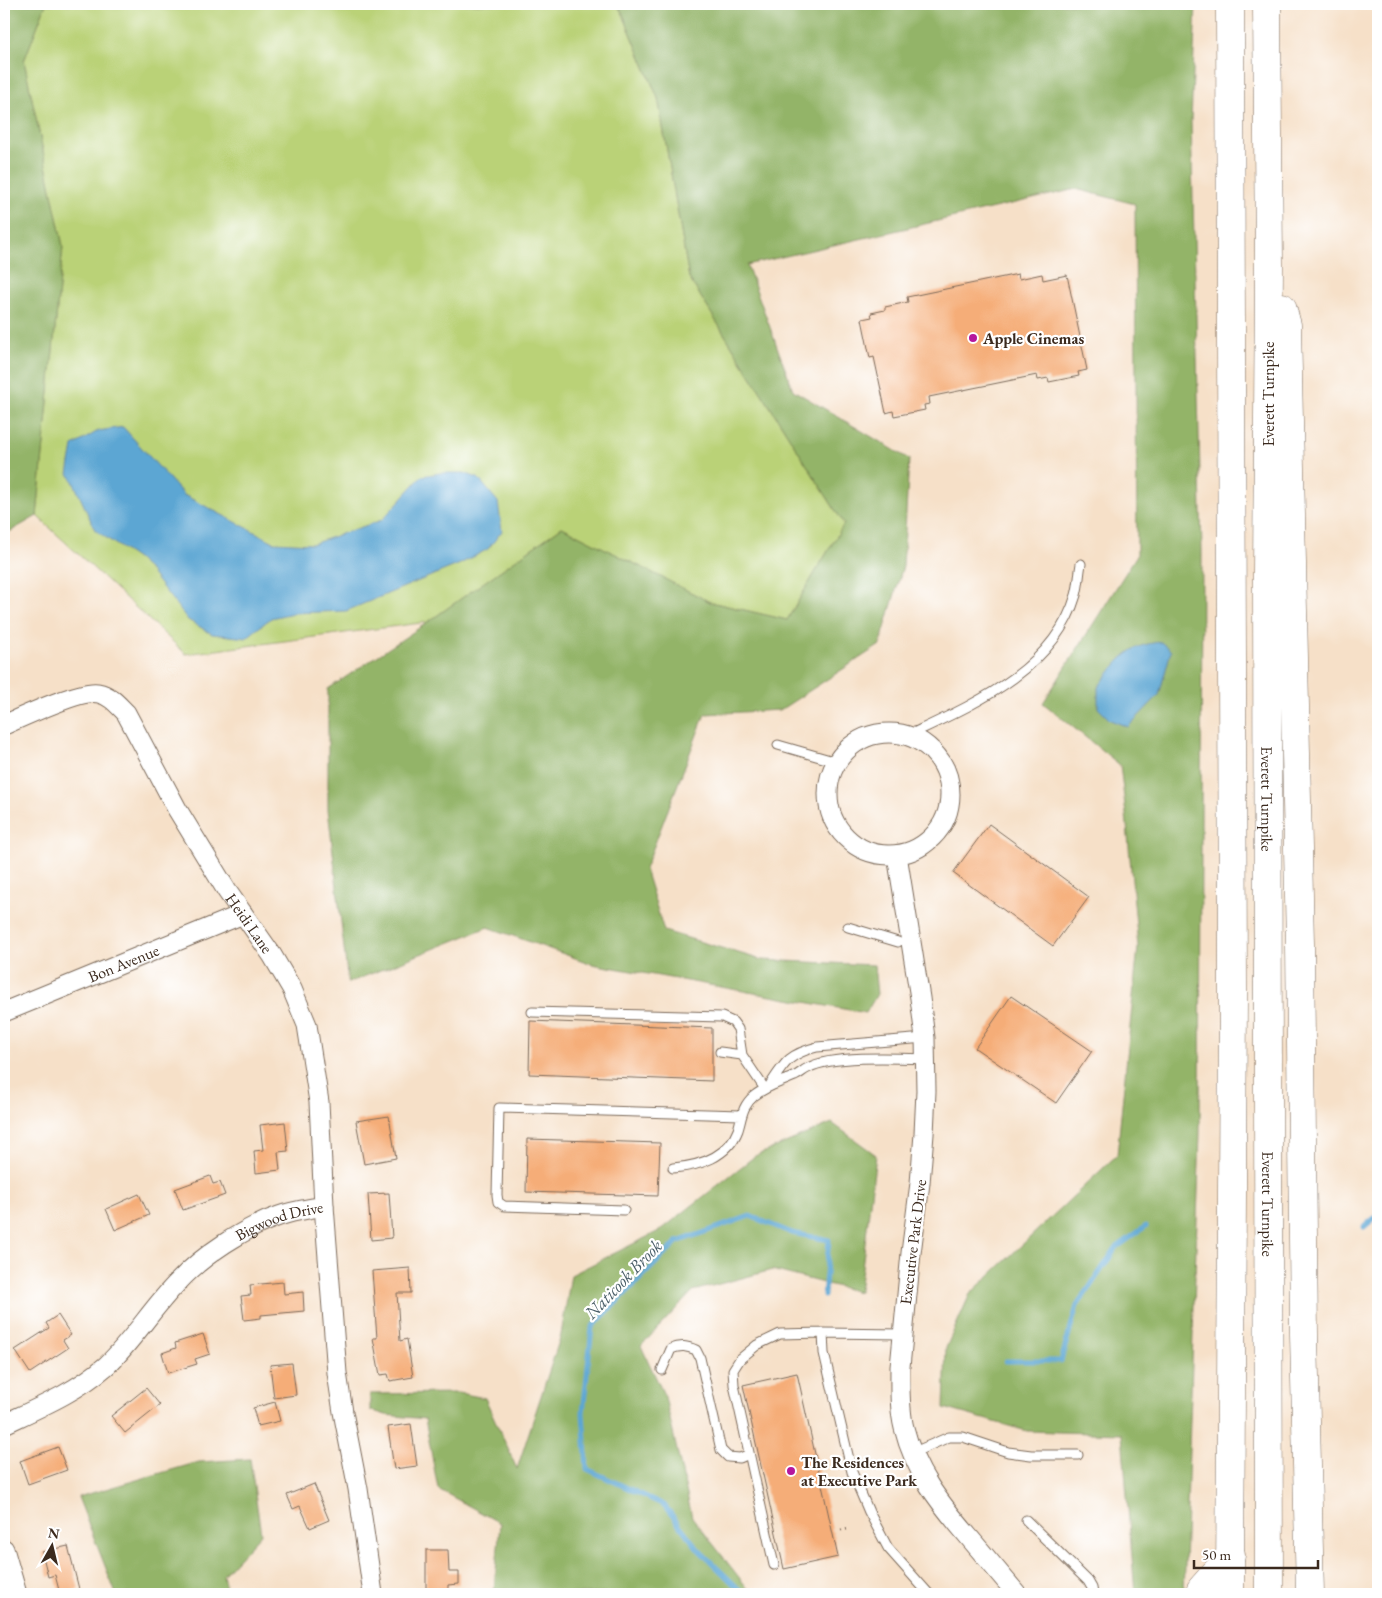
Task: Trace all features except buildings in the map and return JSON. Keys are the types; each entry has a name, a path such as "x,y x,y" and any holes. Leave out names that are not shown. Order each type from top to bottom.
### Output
{"highway":[{"path":"1230,4 1233,973 1230,1594"},
{"name":"Everett Turnpike","path":"1268,4 1269,1594"},
{"path":"1269,264 1287,325 1300,944 1304,1334 1310,1594"},
{"path":"1200,1594 1200,1589 1231,1555"}],"street":[{"name":"Heidi Lane","path":"4,725 79,695 98,692 114,700 126,713 177,809 227,891 272,955 292,989 307,1026 319,1102 324,1206"},
{"path":"880,734 907,736 926,746 941,761 949,779 948,813 934,836 928,842 913,850 897,855 879,854 860,848 844,836 834,819 829,800 830,781 837,762 856,744 868,738 880,734"},
{"name":"Executive Park Drive","path":"897,855 920,998 926,1059 924,1134 900,1367 900,1396 904,1426 912,1453 928,1486 1018,1594"},
{"name":"Bon Avenue","path":"4,1012 244,914"},
{"name":"Bigwood Drive","path":"4,1424 76,1389 107,1365 131,1339 178,1281 223,1245 259,1224 281,1215 324,1206 337,1373 358,1489 373,1594"},
{"path":"4,1549 17,1594"}],"lane":[{"path":"907,736 988,695 1017,676 1034,661 1051,642 1066,619 1076,595 1081,564"},
{"path":"778,745 837,762"},
{"path":"848,928 898,942"},
{"path":"532,1012 722,1018 734,1022 738,1029 742,1055 768,1087"},
{"path":"768,1087 786,1061 808,1049 925,1038"},
{"path":"720,1052 742,1055"},
{"path":"672,1168 687,1167 720,1154 729,1146 734,1138 746,1104 768,1087 796,1076 808,1068 825,1062 867,1059 926,1059"},
{"path":"624,1210 504,1206 498,1202 499,1108 741,1115"},
{"path":"823,1332 824,1353 852,1472 868,1512 888,1548 929,1594"},
{"path":"774,1565 734,1385 733,1370 740,1359 757,1345 780,1334 823,1332 903,1334"},
{"path":"662,1370 671,1348 688,1346 696,1350 700,1358 721,1450 728,1457 740,1458 749,1454"},
{"path":"912,1453 950,1438 963,1437 1008,1452 1078,1455"},
{"path":"1026,1520 1088,1581 1093,1594"}],"path":[{"path":"841,1530 847,1529"}],"green space":[{"path":"4,4 46,4 24,61 63,246 37,516 4,535"},
{"path":"46,4 616,4 622,12 658,98 689,278 844,524 787,620 710,602 562,527 428,622 186,654 37,516 63,246 24,61"},
{"path":"616,4 1196,4 1191,121 1202,551 1200,1133 1184,1594 1135,1594 1122,1434 1027,1431 944,1408 946,1348 970,1294 1117,1155 1138,947 1120,765 1043,703 1137,555 1135,204 1076,189 747,265 793,390 909,459 903,566 880,645 780,710 705,714 645,869 664,931 762,960 874,965 877,994 866,1013 592,964 488,927 348,983 328,809 328,689 428,622 562,527 710,602 787,620 844,524 689,278 658,98 622,12"},
{"path":"832,1123 876,1155 859,1292 772,1270 693,1291 641,1346 665,1397 692,1517 752,1594 494,1594 500,1523 438,1489 425,1419 386,1415 370,1410 370,1394 459,1393 485,1398 517,1469 561,1335 571,1275 661,1230 755,1156"},
{"path":"250,1459 261,1534 223,1575 227,1594 116,1594 78,1497 199,1462"}],"water":[{"path":"123,427 184,495 274,542 312,544 382,520 422,476 440,473 464,473 478,478 498,502 502,531 488,549 460,564 346,611 293,613 271,618 246,638 212,634 188,620 148,569 137,559 95,530 68,474 73,446 98,431"},
{"path":"1161,642 1171,651 1159,695 1128,727 1110,720 1098,708 1098,687 1124,656 1131,651 1149,644"}],"waterway":[{"name":"Naticook Brook","path":"1364,1227 1378,1215"},
{"name":"Naticook Brook","path":"744,1594 699,1550 664,1505 587,1469 583,1413 592,1327 677,1242 750,1216 792,1233 829,1240 824,1296"},
{"name":"Naticook Brook","path":"1006,1361 1061,1361 1077,1306 1116,1248 1146,1226"}],"place":[{"name":"Apple Cinemas","path":"973,338"},
{"name":"The Residences at Executive Park","path":"791,1471"}]}
